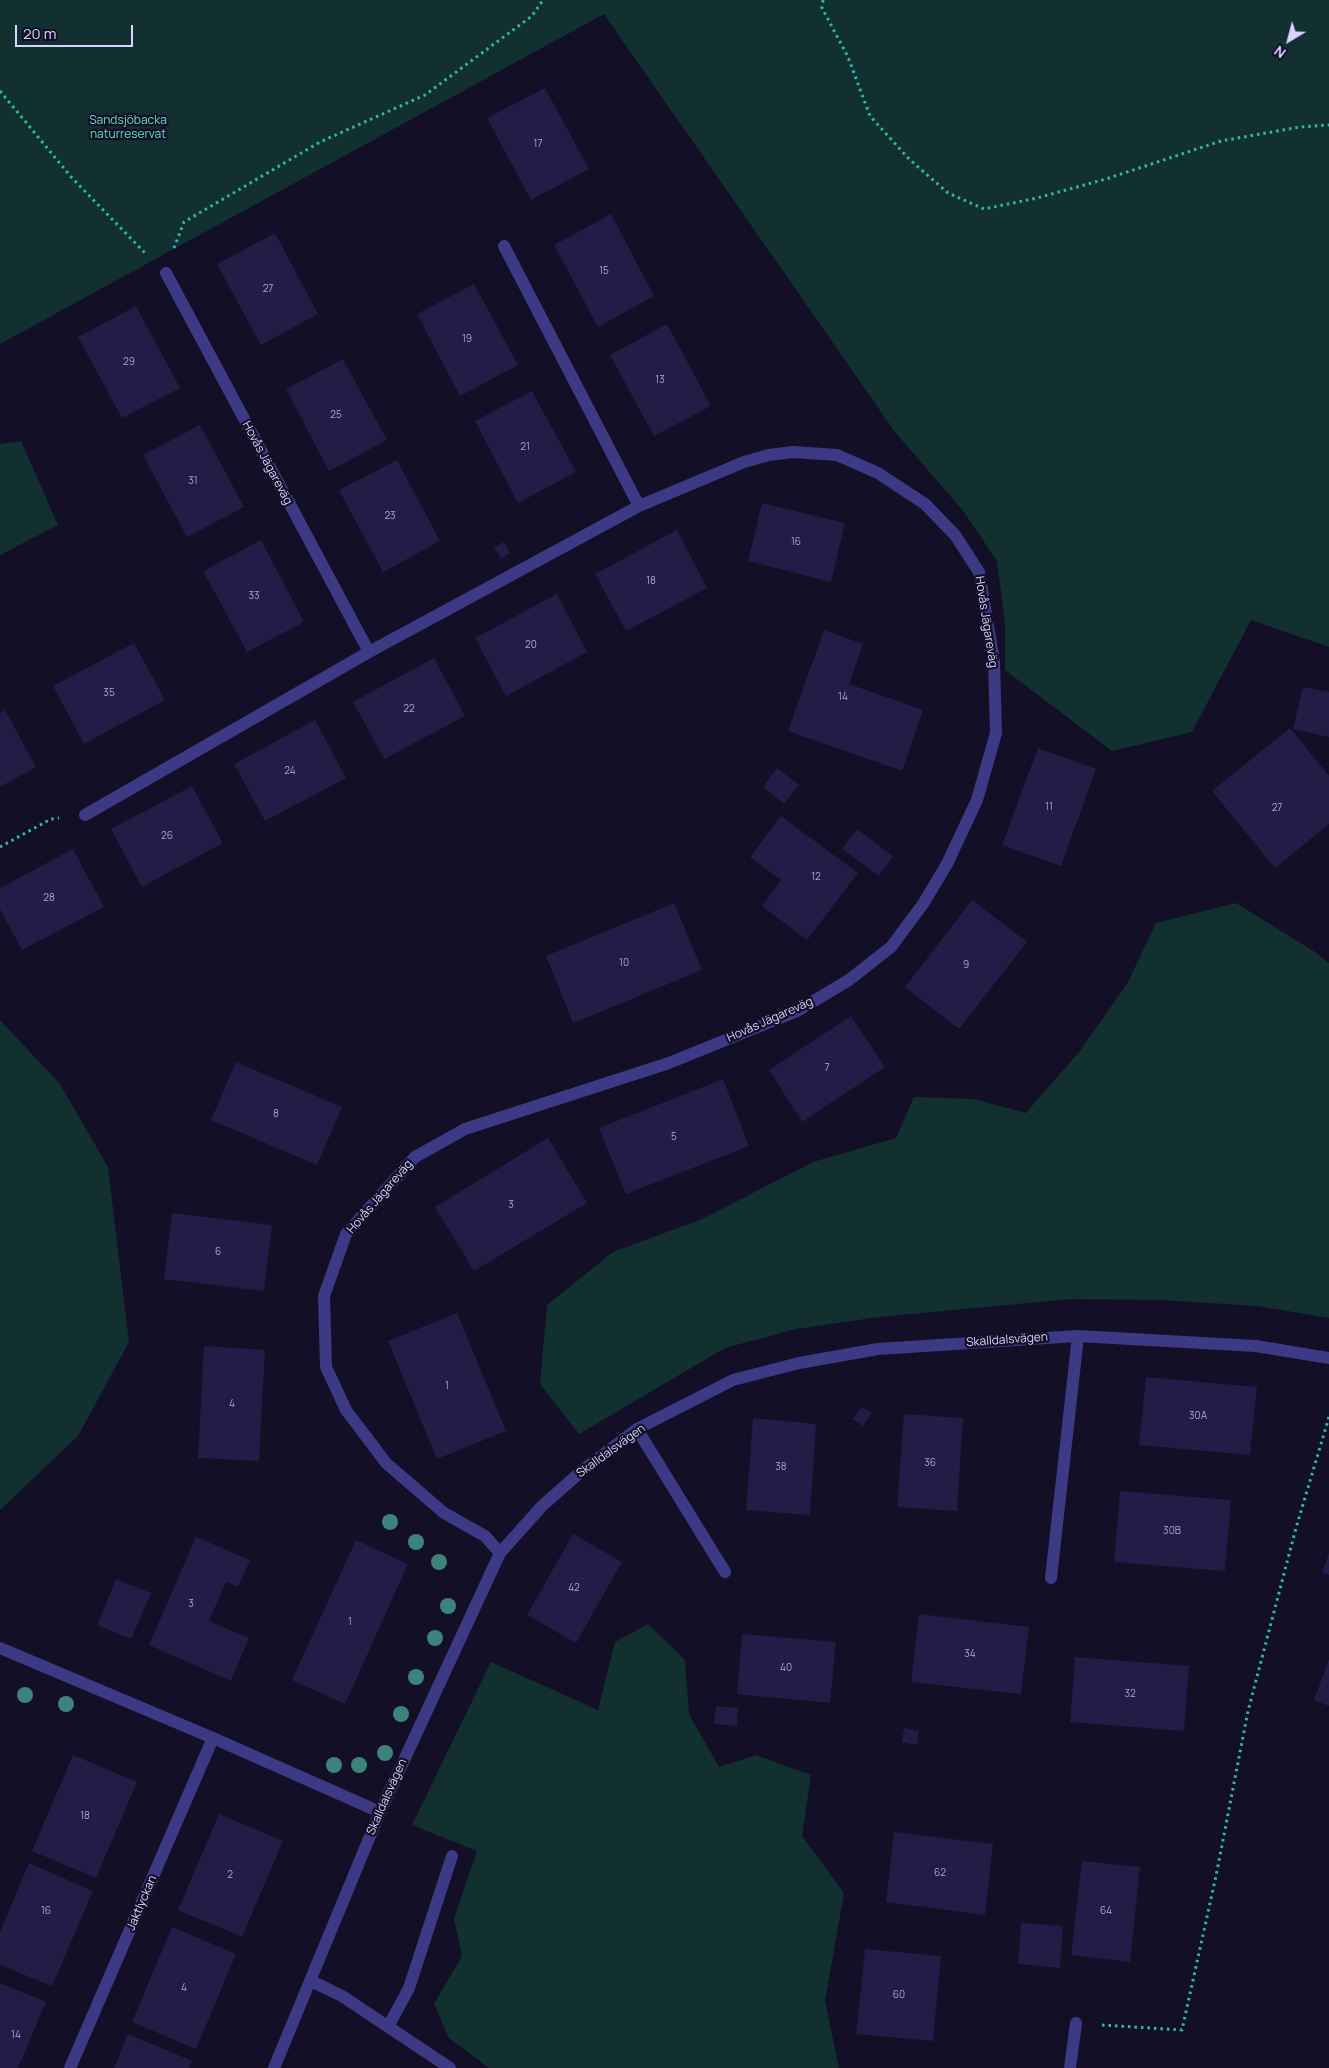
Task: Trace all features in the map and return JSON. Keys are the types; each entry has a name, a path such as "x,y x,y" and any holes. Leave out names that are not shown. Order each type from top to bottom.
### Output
{"street":[{"path":"504,246 639,506"},
{"name":"Hovås Jägareväg","path":"166,273 369,652"},
{"name":"Hovås Jägareväg","path":"85,815 369,652 639,506 744,462 793,452 838,455 878,473 924,504 955,535 979,572 994,661 996,733 976,800 947,864 923,904 891,947 849,980 797,1011 669,1063 465,1129 415,1157 346,1234 324,1296 326,1367 346,1410 386,1463 444,1513 485,1536 500,1553"},
{"path":"1051,1578 1078,1336"},
{"name":"Skalldalsvägen","path":"274,2068 380,1812 500,1553 542,1506 584,1470 637,1429 733,1380 799,1363 878,1349 1078,1336 1256,1346 1329,1358"},
{"path":"637,1429 725,1572"},
{"path":"0,1648 213,1738 380,1812"},
{"name":"Jaktlyckan","path":"70,2068 213,1738"},
{"path":"388,2027 409,1988 452,1856"},
{"path":"311,1981 342,1996 450,2068"},
{"path":"1070,2068 1076,2023"}],"path":[{"path":"0,91 72,178 166,273 184,222 320,142 424,95 532,16 543,0"},
{"path":"823,0 822,8 848,57 870,116 909,159 948,193 984,210 1037,198 1106,178 1221,141 1300,127 1329,125"},
{"path":"0,847 51,818 85,815"},
{"path":"1076,2023 1182,2030 1216,1876 1248,1711 1296,1528 1329,1417"}],"green space":[{"name":"Sandsjöbacka naturreservat","path":"0,0 1329,0 1329,647 1251,620 1192,732 1112,751 1005,670 1005,624 997,561 964,512 895,432 604,14 0,344"},
{"path":"21,441 58,525 0,555 0,444"},
{"path":"1236,903 1312,950 1329,963 1329,1318 1257,1306 1161,1300 1071,1299 879,1317 796,1329 725,1348 579,1434 540,1384 547,1305 613,1252 702,1219 813,1162 896,1138 914,1097 974,1099 1026,1113 1079,1052 1127,984 1156,923"},
{"path":"0,1020 60,1084 108,1167 129,1342 78,1436 0,1510"},
{"path":"648,1624 685,1660 689,1714 719,1767 756,1755 811,1775 802,1836 844,1893 825,2001 839,2068 489,2068 449,2038 434,2004 462,1956 454,1919 477,1851 412,1825 491,1662 598,1710 615,1642"}],"building":[{"path":"545,88 589,169 531,200 487,118"},
{"path":"611,214 654,296 598,327 554,245"},
{"path":"275,233 318,314 261,345 217,264"},
{"path":"474,284 518,365 460,396 417,314"},
{"path":"136,306 180,388 122,418 78,337"},
{"path":"667,324 711,406 654,436 610,355"},
{"path":"343,359 387,440 329,471 286,389"},
{"path":"532,391 576,472 518,503 475,421"},
{"path":"200,425 244,507 187,537 143,455"},
{"path":"397,460 440,541 383,572 339,490"},
{"path":"762,503 845,523 831,582 748,561"},
{"path":"677,530 707,588 626,631 595,574"},
{"path":"261,540 304,622 247,652 203,571"},
{"path":"504,542 510,553 501,559 494,547"},
{"path":"557,594 587,652 506,696 475,638"},
{"path":"824,630 863,644 849,684 923,710 902,771 788,731"},
{"path":"134,643 165,700 84,744 53,686"},
{"path":"434,658 465,716 384,759 353,702"},
{"path":"1303,687 1329,692 1329,737 1293,729"},
{"path":"5,710 36,767 0,787 0,713"},
{"path":"315,720 346,778 265,821 234,764"},
{"path":"1290,728 1329,776 1329,824 1275,868 1212,791"},
{"path":"1038,748 1096,769 1061,866 1002,845"},
{"path":"777,768 799,785 784,804 763,787"},
{"path":"192,786 223,843 142,887 111,829"},
{"path":"781,816 858,873 807,940 762,906 781,880 750,857"},
{"path":"857,829 893,856 879,876 842,849"},
{"path":"73,849 104,907 22,950 0,909 0,888"},
{"path":"972,900 1027,942 959,1029 905,987"},
{"path":"674,903 702,970 573,1023 546,956"},
{"path":"851,1016 885,1067 802,1122 769,1070"},
{"path":"236,1062 342,1107 317,1165 211,1120"},
{"path":"723,1079 749,1146 626,1194 599,1128"},
{"path":"548,1138 587,1203 474,1271 435,1207"},
{"path":"172,1213 272,1225 264,1291 164,1279"},
{"path":"457,1313 506,1431 437,1459 388,1341"},
{"path":"204,1346 265,1350 259,1461 198,1458"},
{"path":"1146,1377 1257,1387 1250,1455 1139,1445"},
{"path":"862,1407 872,1413 863,1426 852,1419"},
{"path":"904,1414 963,1418 957,1511 897,1507"},
{"path":"753,1418 816,1424 810,1515 746,1510"},
{"path":"1120,1491 1231,1500 1225,1571 1114,1562"},
{"path":"573,1534 622,1562 576,1643 527,1615"},
{"path":"196,1537 250,1560 238,1587 226,1582 209,1621 249,1638 231,1681 149,1645"},
{"path":"356,1540 408,1564 345,1704 292,1680"},
{"path":"1329,1553 1329,1575 1322,1573"},
{"path":"116,1579 151,1593 131,1639 97,1625"},
{"path":"919,1614 1029,1627 1021,1694 911,1682"},
{"path":"742,1634 836,1642 830,1703 737,1694"},
{"path":"1075,1657 1189,1666 1184,1731 1070,1722"},
{"path":"1329,1659 1329,1706 1314,1700"},
{"path":"716,1706 738,1708 737,1726 714,1724"},
{"path":"904,1728 919,1731 917,1745 902,1742"},
{"path":"73,1755 137,1782 96,1878 32,1851"},
{"path":"219,1814 283,1841 242,1937 178,1910"},
{"path":"894,1832 993,1844 985,1915 886,1902"},
{"path":"1082,1861 1140,1867 1130,1962 1071,1955"},
{"path":"29,1863 93,1891 52,1986 0,1965 0,1932"},
{"path":"1021,1923 1063,1926 1060,1968 1018,1964"},
{"path":"172,1927 236,1954 196,2049 132,2022"},
{"path":"865,1949 941,1956 933,2041 856,2034"},
{"path":"0,1983 46,2002 18,2068 0,2068"},
{"path":"128,2034 192,2061 189,2068 114,2068"}]}
